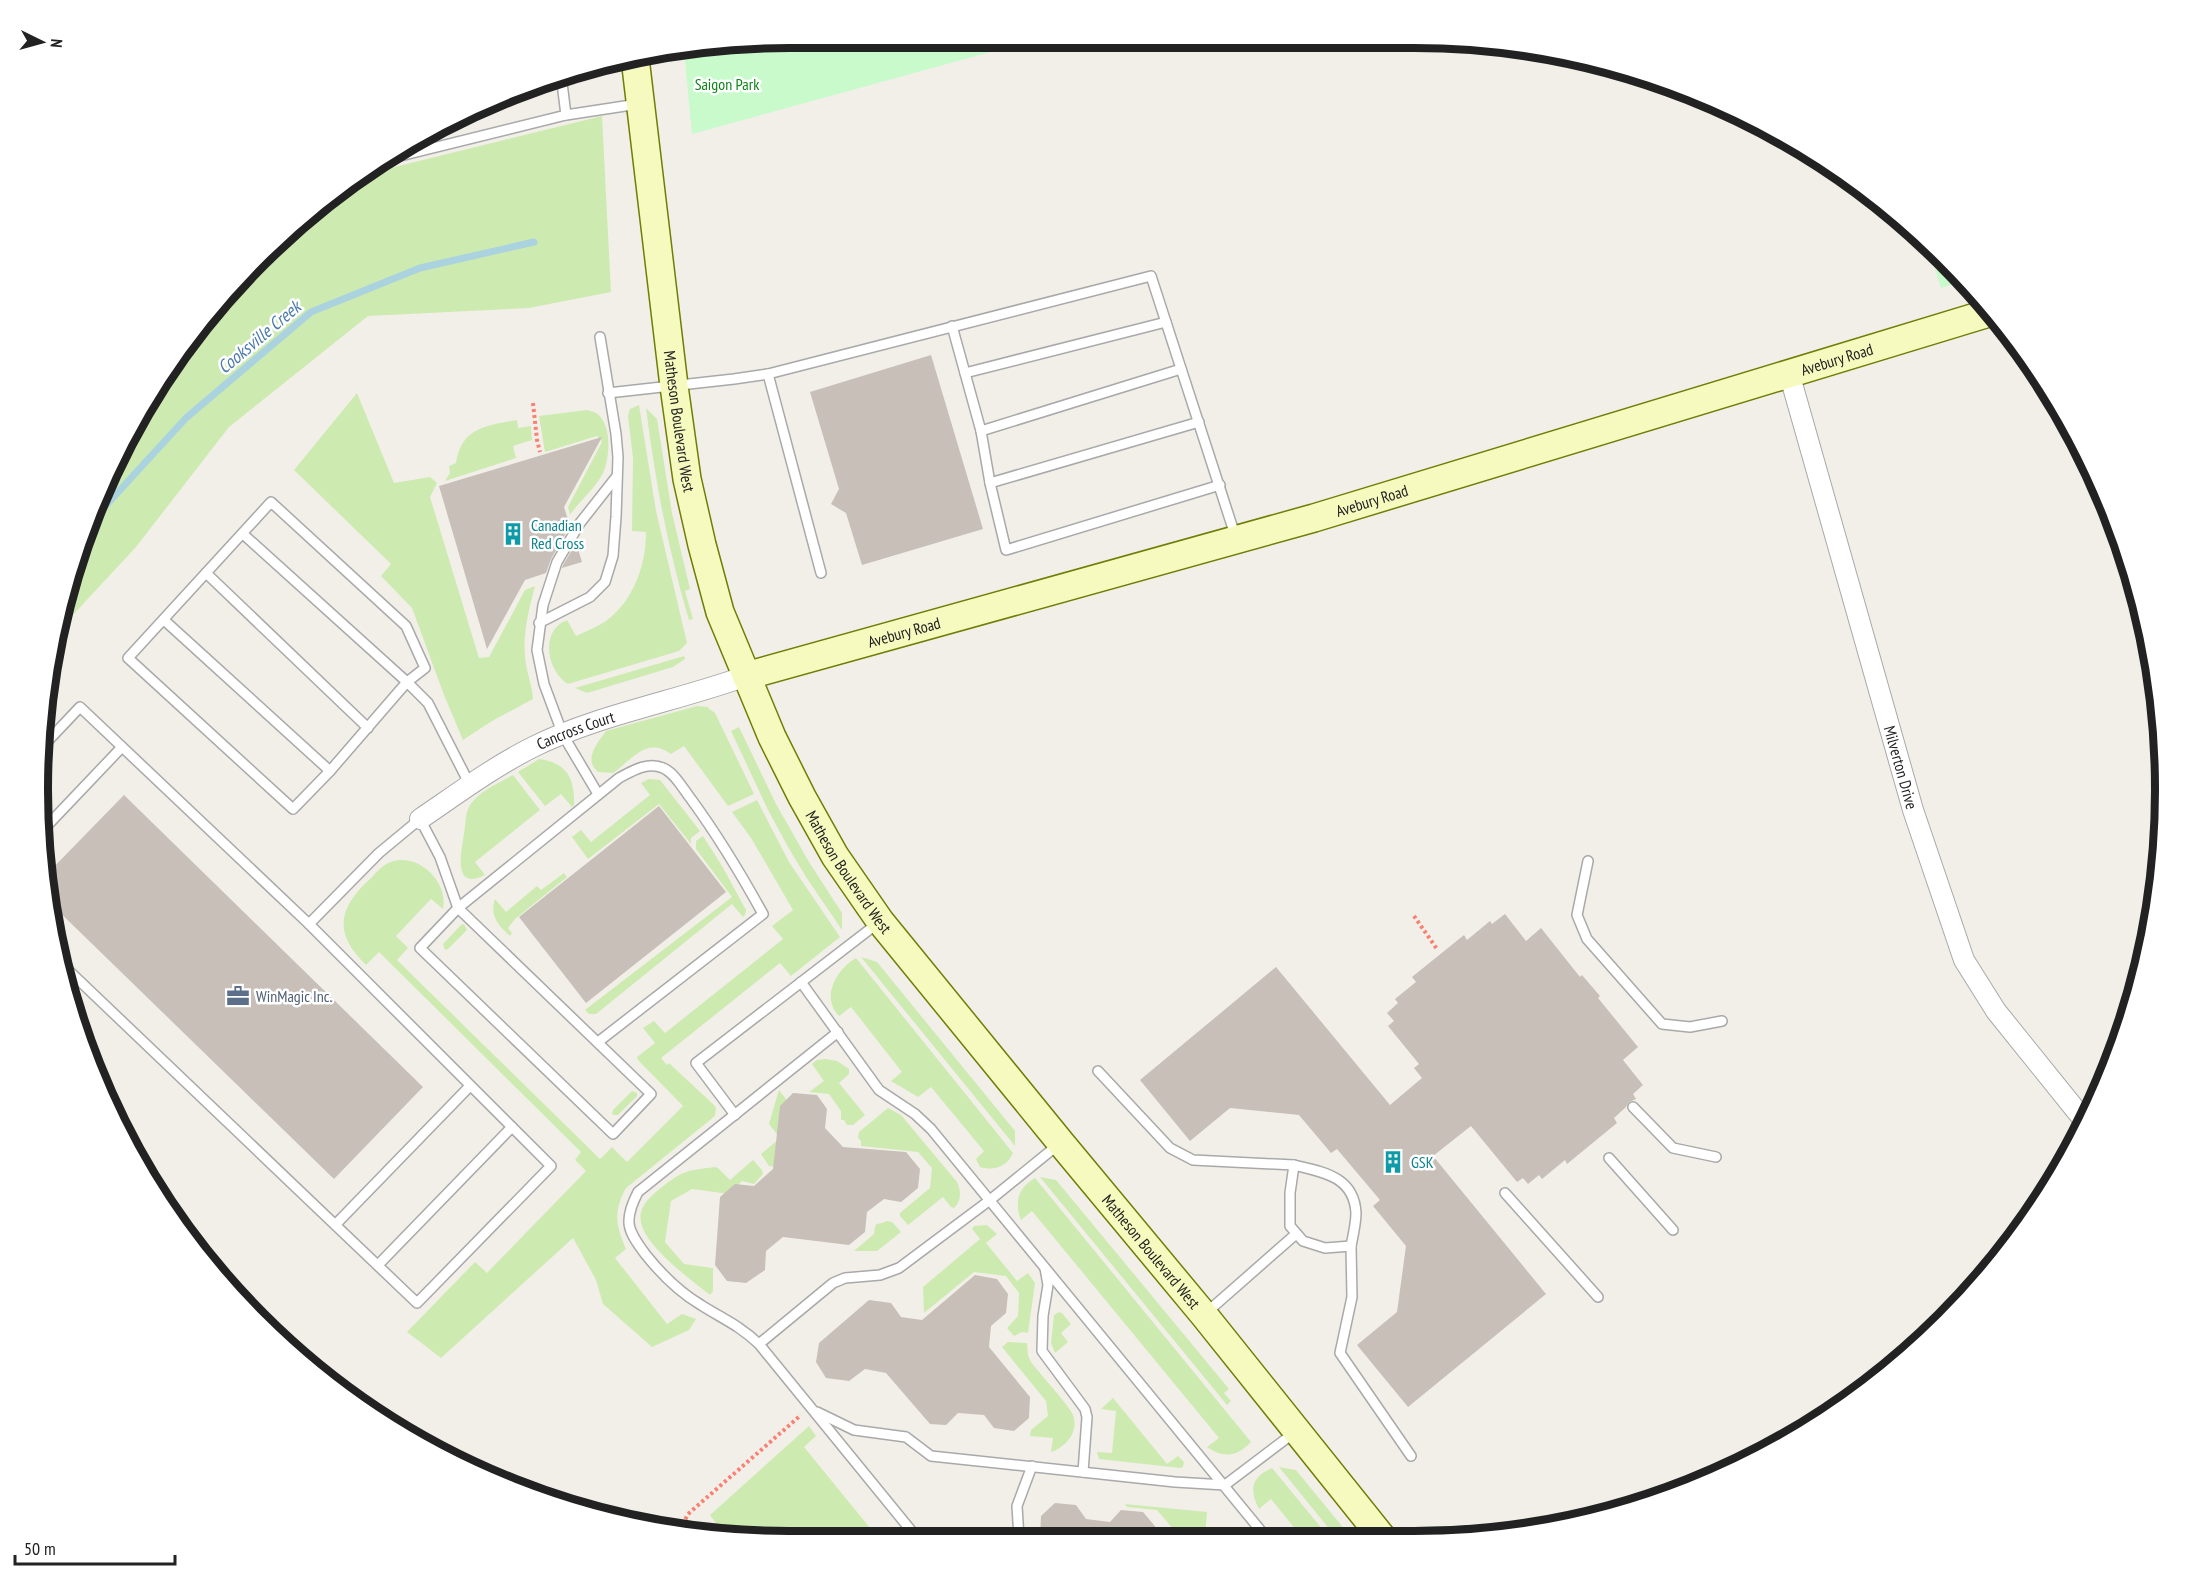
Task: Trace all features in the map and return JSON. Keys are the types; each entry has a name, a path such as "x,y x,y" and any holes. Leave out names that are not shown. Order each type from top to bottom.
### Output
{"street":[{"name":"Matheson Boulevard West","path":"636,64 687,479 720,612 772,738 835,856 880,921 1204,1315 1378,1531"},
{"name":"Avebury Road","path":"746,676 1237,540 1983,315"},
{"name":"Milverton Drive","path":"1789,373 1913,810 1964,960 1996,1011 2080,1115"},
{"name":"Cancross Court","path":"420,819 470,785 533,747 562,735 746,676"}],"lane":[{"path":"562,84 566,115"},
{"path":"408,154 566,115 640,104"},
{"path":"608,393 768,374 1150,276 1237,540"},
{"path":"965,373 1166,322"},
{"path":"952,326 981,431 990,483 1006,550 1220,485"},
{"path":"539,623 590,597 605,582 613,556 617,476 616,434 600,337"},
{"path":"981,431 1181,369"},
{"path":"768,374 821,573"},
{"path":"990,483 1199,422"},
{"path":"598,794 562,735 544,684 537,650 539,623 558,562 580,522 617,476"},
{"path":"271,502 406,626 425,668 407,682 330,771 293,809 128,658 243,534 271,502"},
{"path":"243,534 428,703 470,785"},
{"path":"206,573 368,728"},
{"path":"164,620 330,771"},
{"path":"50,738 80,707 309,924 551,1166 417,1303 71,973"},
{"path":"49,823 122,747"},
{"path":"309,924 379,854 420,819 440,857 458,908 651,1094 614,1134 420,948 458,908 619,778 642,766 662,768 675,777 712,828 763,914 598,1042"},
{"path":"1588,861 1577,915 1587,939 1662,1024 1690,1027 1722,1021"},
{"path":"735,1115 696,1063 880,921"},
{"path":"801,982 879,1090 915,1114 931,1129 1261,1531"},
{"path":"838,1032 638,1192 632,1204 629,1220 630,1233 668,1280 700,1305 743,1329 759,1344 912,1531"},
{"path":"1098,1071 1170,1148 1193,1160 1294,1165 1331,1174 1350,1190 1356,1212 1351,1246 1352,1298 1340,1353 1411,1456"},
{"path":"336,1224 470,1086"},
{"path":"1633,1107 1673,1148 1716,1157"},
{"path":"378,1265 512,1127"},
{"path":"759,1344 832,1282 845,1278 880,1275 899,1268 1061,1143"},
{"path":"1609,1158 1673,1230"},
{"path":"1294,1165 1290,1193 1290,1226 1303,1241 1325,1248 1351,1246"},
{"path":"1505,1193 1598,1297"},
{"path":"1204,1315 1296,1234"},
{"path":"1044,1267 1048,1285 1043,1316 1042,1351 1085,1409 1087,1417 1083,1472"},
{"path":"813,1409 854,1430 906,1437 931,1456 1225,1485 1296,1431"},
{"path":"1019,1531 1017,1506 1032,1467"}],"path":[{"path":"533,403 540,452"},
{"path":"1414,915 1437,949"},
{"path":"683,1523 688,1514 813,1409"}],"green space":[{"name":"Saigon Park","path":"790,48 1006,48 692,134 684,55"},
{"path":"602,116 611,292 529,308 368,316 229,427 136,547 68,621 87,551 104,506 147,419 173,378 201,338 265,265 338,201 383,170"},
{"path":"1932,259 1955,283 1941,288"},
{"path":"357,393 394,483 430,477 437,483 430,497 479,658 489,657 525,590 535,586 525,638 526,662 533,699 463,740 412,608 381,576 391,564 294,470"},
{"path":"639,405 656,511 687,643 679,651 568,684 555,670 551,661 549,651 553,632 558,625 567,620 576,636 606,621 624,603 641,569 646,532 632,531 633,458 628,416 630,409"},
{"path":"646,408 657,419 672,513 690,589 685,591 693,619 689,620 663,515"},
{"path":"587,410 596,413 605,425 608,442 607,461 599,480 570,515 568,507 602,442 597,436 545,452 539,416"},
{"path":"517,420 518,428 531,426 532,440 513,446 516,458 445,481 450,473 449,466 456,463 463,442 469,435 485,427"},
{"path":"684,656 685,659 673,667 587,693 575,688"},
{"path":"697,706 708,707 715,713 754,794 728,806 684,746 671,754 654,747 647,748 613,773 598,772 594,767 593,752 606,731"},
{"path":"739,727 776,804 809,862 842,913 842,930 806,877 768,810 731,731"},
{"path":"539,759 556,764 567,773 573,787 574,805 572,807 561,794 545,806 518,772"},
{"path":"513,775 540,810 475,862 485,875 474,879 467,878 463,874 461,858 468,808 484,791"},
{"path":"649,779 660,780 700,831 691,838 691,844 659,804 588,859 572,837 581,830 591,842 650,795 641,783"},
{"path":"757,800 789,862 840,937 791,976 780,963 661,1058 714,1105 715,1116 626,1188 619,1204 617,1218 626,1249 615,1258 667,1324 682,1314 696,1319 689,1330 652,1347 603,1304 596,1280 573,1238 441,1358 407,1332 475,1262 487,1273 586,1171 575,1160 581,1152 379,952 366,965 356,954 348,943 344,922 351,901 359,890 388,863 401,860 411,861 421,865 429,872 441,889 444,899 443,909 431,899 396,936 408,948 397,960 600,1159 612,1147 627,1162 683,1106 638,1060 637,1057 655,1043 643,1028 654,1021 665,1033 783,939 772,926 793,910 751,838 732,812"},
{"path":"703,836 746,910 745,915 743,917 732,904 596,1014 589,1014 585,1010 732,897 696,849 696,841"},
{"path":"564,873 567,877 515,919 508,928 512,933 510,936 494,916 495,899 506,912 537,886 541,890"},
{"path":"464,924 467,930 445,950 443,944"},
{"path":"861,957 877,962 1015,1131 1015,1146"},
{"path":"856,958 1013,1153 1004,1165 995,1168 980,1167 976,1159 984,1151 931,1087 918,1097 891,1081 902,1072 851,1007 839,1016 833,1009 831,992 833,984 843,969"},
{"path":"817,1060 837,1061 849,1069 849,1074 839,1083 865,1115 853,1125 847,1125 844,1120 841,1120 841,1111 829,1094 809,1092 824,1081 812,1064"},
{"path":"779,1090 789,1103 778,1167 769,1166 761,1154 780,1138 769,1124"},
{"path":"632,1091 637,1093 637,1096 618,1115 612,1114 613,1110"},
{"path":"888,1108 901,1115 957,1182 960,1195 954,1208 943,1197 908,1225 900,1216 900,1213 930,1188 932,1168 918,1152 861,1146 858,1138 859,1132"},
{"path":"753,1160 763,1174 754,1184 742,1181 729,1194 692,1189 671,1201 665,1242 684,1264 713,1268 713,1291 710,1295 659,1252 644,1231 641,1212 644,1204 654,1194 683,1173 715,1167 730,1180"},
{"path":"1040,1177 1056,1180 1229,1389 1224,1393 1231,1401 1227,1405"},
{"path":"1035,1178 1251,1442 1246,1447 1236,1453 1225,1454 1207,1447 1219,1438 1032,1211 1021,1220 1018,1207 1019,1196 1025,1186"},
{"path":"892,1222 901,1232 877,1251 854,1251 874,1234 876,1224"},
{"path":"987,1225 997,1234 986,1243 1017,1281 1028,1273 1035,1283 1028,1333 1022,1332 1014,1336 1007,1328 1018,1316 1019,1293 1006,1276 974,1272 924,1313 923,1287 980,1239 972,1229 974,1226"},
{"path":"1059,1312 1071,1324 1061,1333 1068,1342 1055,1353 1051,1343 1054,1315"},
{"path":"1008,1342 1027,1343 1031,1362 1073,1415 1073,1433 1066,1443 1056,1450 1051,1452 1053,1438 1030,1436 1031,1430 1048,1416 1046,1401 1002,1347"},
{"path":"1113,1398 1167,1464 1178,1456 1184,1462 1183,1467 1099,1459 1097,1452 1112,1453 1116,1411 1101,1409"},
{"path":"809,1426 816,1436 804,1447 872,1531 790,1531 719,1527 710,1515"},
{"path":"1279,1467 1296,1470 1346,1531 1331,1531"},
{"path":"1272,1468 1324,1531 1297,1531 1271,1499 1259,1509 1253,1490 1256,1480"},
{"path":"1125,1504 1207,1512 1205,1531 1175,1531 1157,1510 1127,1507"}],"building":[{"path":"931,355 983,529 862,565 846,513 831,504 839,489 810,392"},
{"name":"Canadian Red Cross","path":"602,437 564,507 570,526 551,559 546,573 525,580 487,649 439,486"},
{"path":"576,543 582,562 562,568 563,565"},
{"path":"124,795 423,1087 334,1179 58,911 53,868"},
{"path":"659,806 726,892 586,1003 519,917"},
{"name":"GSK","path":"1505,914 1526,941 1541,928 1580,977 1582,975 1600,996 1598,998 1638,1047 1623,1060 1643,1085 1633,1094 1636,1099 1629,1102 1614,1118 1617,1123 1567,1164 1565,1160 1542,1179 1539,1175 1528,1184 1523,1178 1517,1182 1471,1126 1433,1156 1546,1294 1408,1407 1357,1345 1397,1312 1406,1246 1373,1206 1380,1200 1337,1149 1331,1153 1299,1115 1230,1108 1190,1141 1140,1080 1276,967 1390,1105 1422,1078 1414,1068 1419,1064 1388,1026 1394,1021 1387,1013 1398,1003 1395,999 1416,982 1412,977 1464,935 1467,940 1490,921 1492,924"},
{"path":"793,1093 817,1095 827,1109 825,1128 843,1147 906,1152 920,1169 918,1188 901,1202 884,1199 867,1212 865,1232 849,1245 783,1237 766,1251 765,1270 746,1283 727,1281 715,1265 720,1197 735,1184 754,1186 773,1169 780,1106"},
{"path":"975,1275 997,1279 1008,1294 1006,1313 991,1326 989,1347 1030,1397 1029,1418 1014,1431 994,1428 984,1415 958,1413 946,1425 930,1424 886,1373 865,1369 849,1381 826,1378 816,1362 819,1343 869,1300 891,1303 901,1317 922,1320"},
{"path":"1055,1503 1076,1505 1086,1519 1110,1522 1121,1510 1143,1512 1159,1531 1040,1531 1041,1516"}],"waterway":[{"name":"Cooksville Creek","path":"103,508 186,418 311,312 420,268 534,242"}],"place":[{"name":"Canadian Red Cross","path":"513,534"},
{"name":"WinMagic Inc.","path":"238,996"},
{"name":"GSK","path":"1393,1162"}]}
